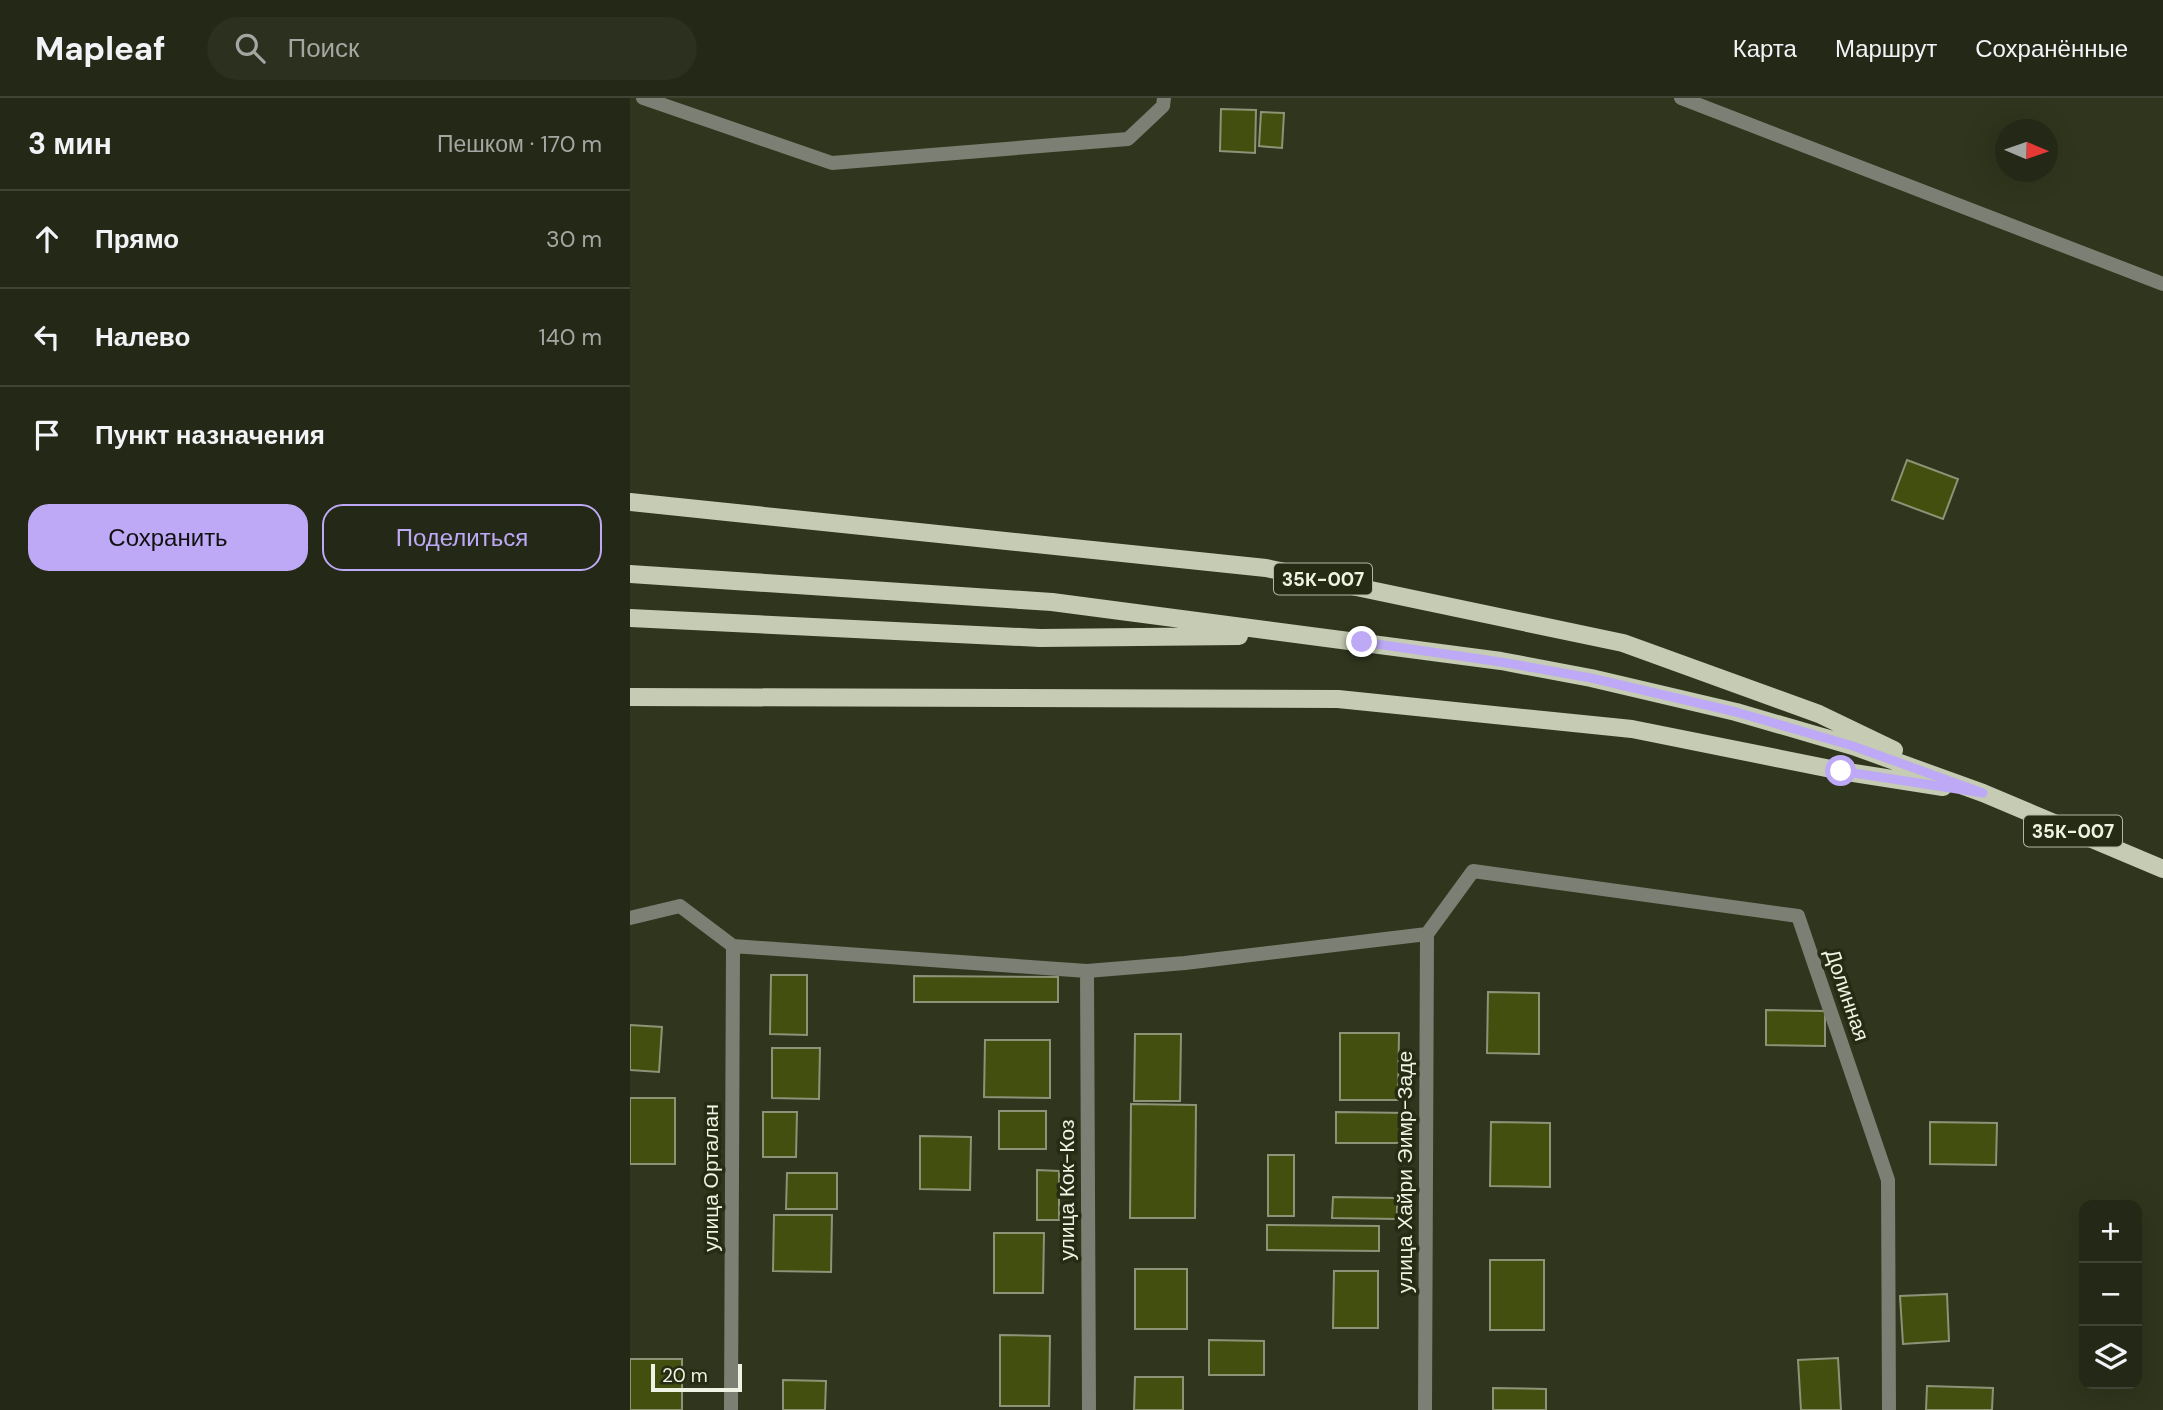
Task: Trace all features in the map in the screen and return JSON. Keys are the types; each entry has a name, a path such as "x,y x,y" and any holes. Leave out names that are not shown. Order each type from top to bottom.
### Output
{"main road":[{"name":"35К-007","path":"630,502 1266,568 1609,640 1819,714 1983,793 2163,869"},
{"name":"35К-007","path":"630,574 1052,602 1501,662 1591,678 1736,712 1840,742 1983,793"},
{"name":"35К-007","path":"630,618 1040,638 1302,636"},
{"name":"35К-007","path":"630,697 1338,699 1632,729 1841,771 1983,793"}],"street":[{"path":"643,98 832,163 1128,139 1163,106 1164,98"},
{"path":"1681,98 2163,284"},
{"name":"Долинная","path":"1427,933 1473,871 1798,916 1888,1180 1889,1410"},
{"path":"630,918 680,906 733,946 1087,971 1427,933"},
{"name":"улица Хайри Эимр-Заде","path":"1424,1410 1427,933"},
{"name":"улица Орталан","path":"732,1410 733,946"},
{"name":"улица Кок-Коз","path":"1087,971 1089,1410"}],"building":[{"path":"1221,109 1256,110 1255,153 1220,151"},
{"path":"1261,112 1284,113 1282,148 1259,146"},
{"path":"1907,460 1958,479 1943,519 1892,500"},
{"path":"771,975 807,975 807,1035 770,1034"},
{"path":"914,976 1058,977 1058,1002 914,1002"},
{"path":"1488,992 1539,993 1539,1054 1487,1053"},
{"path":"1766,1010 1825,1011 1825,1046 1766,1045"},
{"path":"630,1025 662,1027 659,1072 630,1070"},
{"path":"1340,1033 1399,1033 1398,1100 1340,1100"},
{"path":"1135,1034 1181,1034 1180,1101 1134,1101"},
{"path":"985,1040 1050,1040 1050,1098 984,1097"},
{"path":"772,1048 820,1048 819,1099 772,1098"},
{"path":"630,1098 675,1098 675,1164 630,1164"},
{"path":"1131,1104 1196,1105 1195,1218 1130,1218"},
{"path":"999,1111 1046,1111 1046,1149 999,1149"},
{"path":"763,1112 797,1112 796,1157 763,1157"},
{"path":"1336,1112 1408,1113 1408,1143 1336,1143"},
{"path":"1491,1122 1550,1123 1550,1187 1490,1186"},
{"path":"1930,1122 1997,1123 1996,1165 1930,1164"},
{"path":"920,1136 971,1137 970,1190 920,1189"},
{"path":"1268,1155 1294,1155 1294,1216 1268,1216"},
{"path":"1037,1170 1059,1171 1059,1220 1037,1220"},
{"path":"787,1173 837,1173 837,1209 786,1209"},
{"path":"1333,1197 1397,1198 1397,1219 1332,1218"},
{"path":"774,1215 832,1215 831,1272 773,1271"},
{"path":"1267,1225 1379,1226 1379,1251 1267,1250"},
{"path":"994,1233 1044,1233 1043,1293 994,1293"},
{"path":"1490,1260 1544,1260 1544,1330 1490,1330"},
{"path":"1135,1269 1187,1269 1187,1329 1135,1329"},
{"path":"1334,1271 1378,1271 1378,1328 1333,1328"},
{"path":"1947,1294 1949,1341 1903,1344 1900,1296"},
{"path":"1000,1335 1050,1336 1049,1406 1000,1406"},
{"path":"1209,1340 1264,1341 1264,1375 1209,1375"},
{"path":"1838,1358 1841,1410 1801,1410 1798,1360"},
{"path":"630,1359 682,1359 682,1410 630,1410"},
{"path":"1135,1377 1183,1377 1183,1410 1134,1410"},
{"path":"783,1380 826,1381 825,1410 783,1410"},
{"path":"1927,1386 1993,1388 1992,1410 1926,1410"},
{"path":"1493,1388 1546,1389 1546,1410 1493,1410"}],"route":[{"path":"1362,642 1591,678 1736,712 1853,746 1983,793 1841,771"}]}
